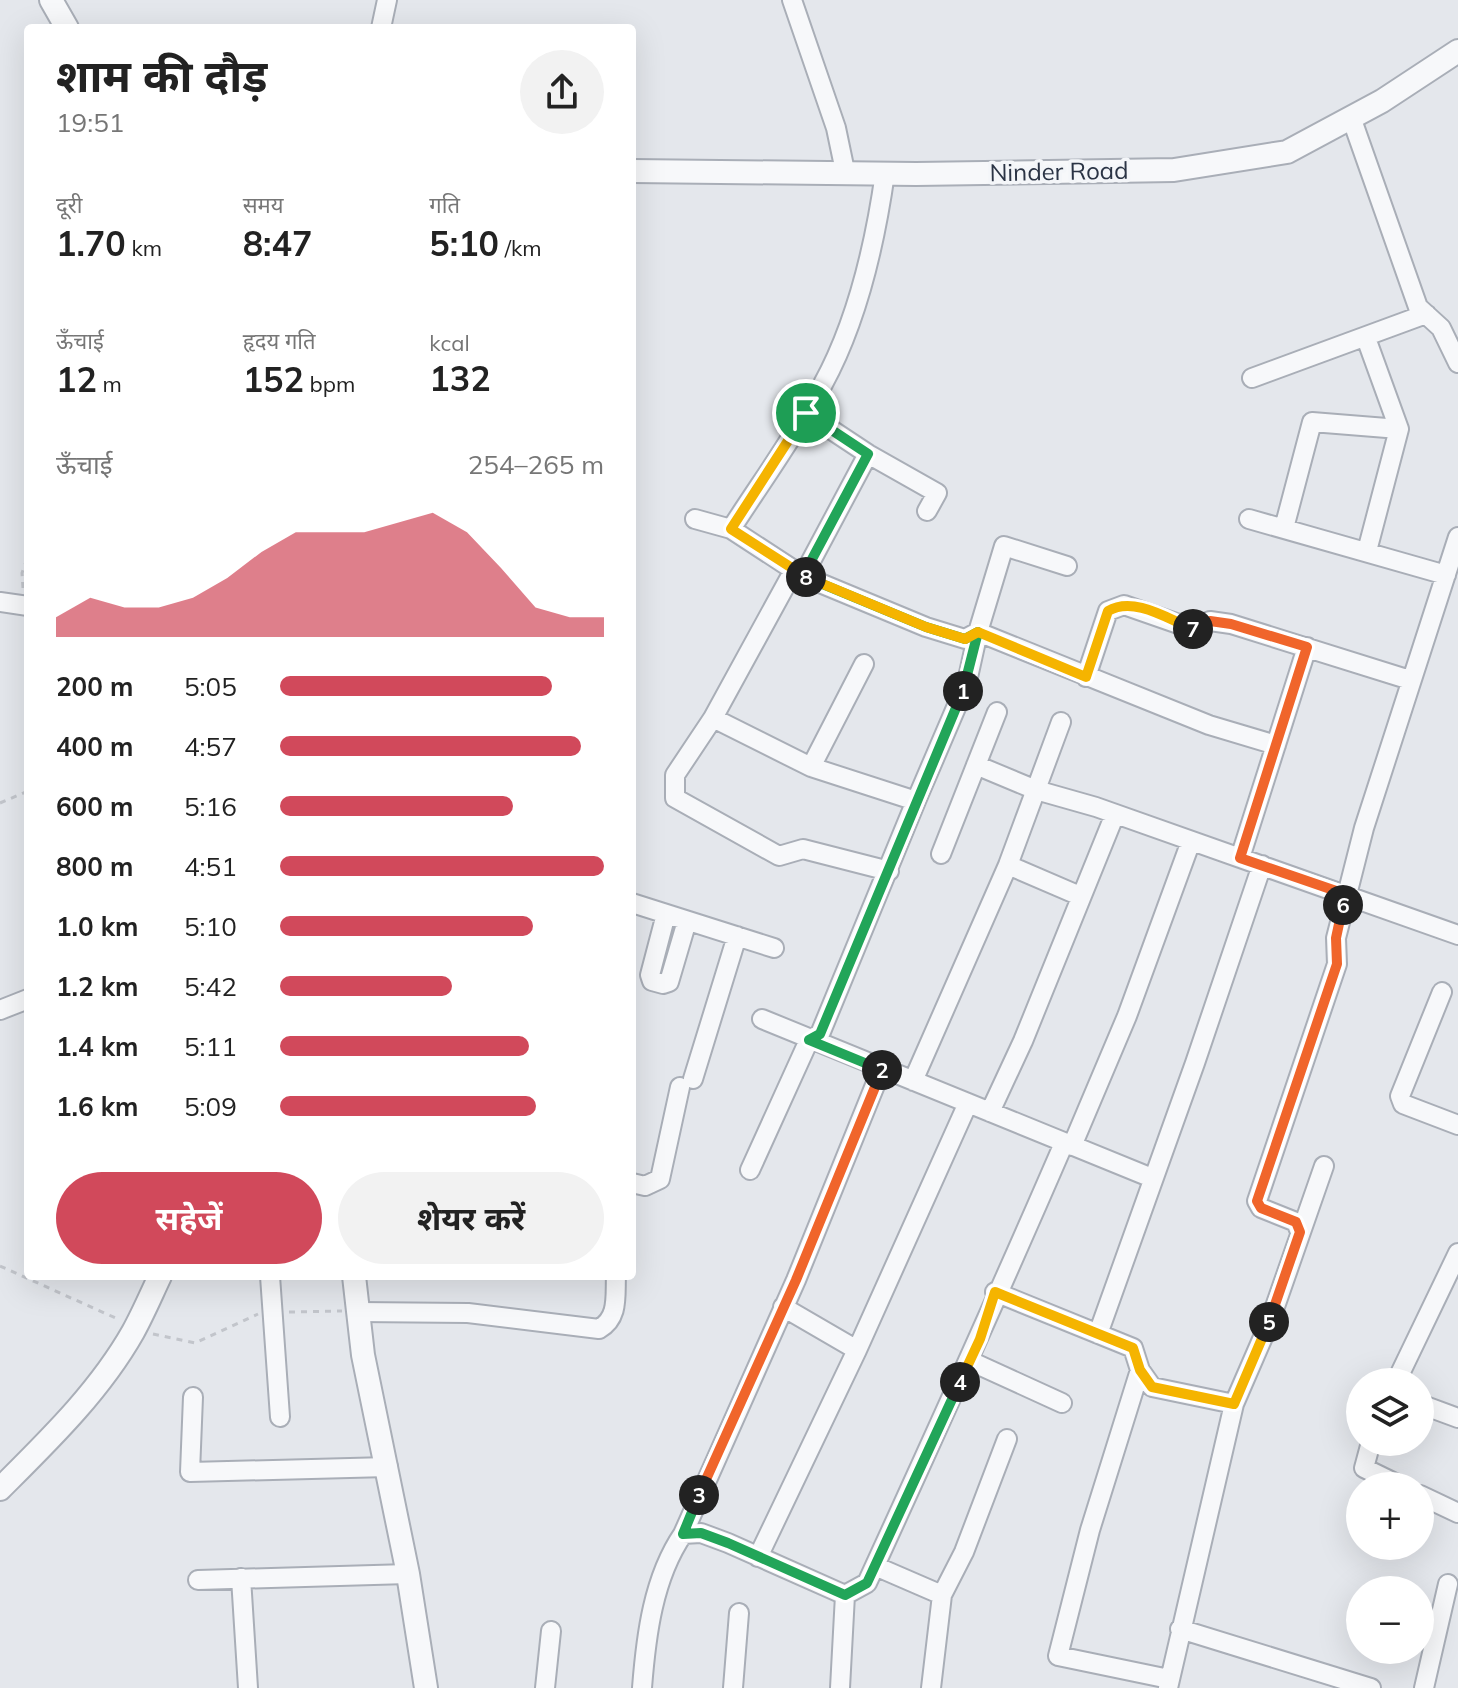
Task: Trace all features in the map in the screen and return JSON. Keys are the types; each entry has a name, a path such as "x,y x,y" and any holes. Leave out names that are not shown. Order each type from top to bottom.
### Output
{"street":[{"path":"51,0 65,24"},
{"path":"382,24 387,0"},
{"path":"792,0 836,128 845,171"},
{"name":"Ninder Road","path":"636,171 885,173 1174,170 1287,152 1351,117 1458,51"},
{"path":"1351,117 1418,307 1441,328 1456,353"},
{"path":"731,529 825,382 857,299 876,238 885,173"},
{"path":"1252,378 1426,314"},
{"path":"1366,338 1399,429 1367,551"},
{"path":"806,413 868,454 937,493 927,511"},
{"path":"1284,528 1312,422 1399,429"},
{"path":"868,454 713,718 675,775 675,798 779,856 803,849 889,871"},
{"path":"695,519 731,529 798,573 926,627 965,639 978,632"},
{"path":"1249,519 1446,575"},
{"path":"1300,1232 1296,1222 1261,1208 1257,1201 1337,964 1336,938 1345,894 1410,680 1458,537"},
{"path":"750,1170 809,1040 820,1034 967,682 978,632 1004,546 1067,566"},
{"path":"0,602 24,606"},
{"path":"1086,677 1108,611 1124,605 1193,629 1210,621 1231,624 1410,680"},
{"path":"978,632 1209,725 1276,745"},
{"path":"1240,858 1307,647"},
{"path":"811,767 864,664"},
{"path":"941,854 997,712"},
{"path":"713,718 811,767 916,801"},
{"path":"913,1081 1008,865 1061,722"},
{"path":"976,765 1036,790 1115,814 1458,935"},
{"path":"990,1112 1023,1041 1115,814"},
{"path":"845,1595 867,1583 970,1361 995,1292 1068,1145 1098,1092 1191,841"},
{"path":"1008,865 1080,896"},
{"path":"1098,1334 1262,865"},
{"path":"636,904 774,948"},
{"path":"666,914 650,975 652,981 669,982 687,921"},
{"path":"636,1184 645,1186 660,1179 686,1083 737,936"},
{"path":"1442,992 1400,1096 1403,1104 1458,1125"},
{"path":"0,1010 24,1001"},
{"path":"762,1019 1152,1178"},
{"path":"642,1688 646,1642 657,1592 672,1549 683,1534 783,1307 882,1068"},
{"path":"758,1557 857,1350 968,1103"},
{"path":"1140,1370 1090,1530 1058,1656 1168,1684 1234,1404 1270,1321 1324,1166"},
{"path":"1403,1368 1458,1253"},
{"path":"0,1489 68,1420 111,1367 158,1280"},
{"path":"270,1280 280,1417"},
{"path":"354,1280 363,1355 388,1467 426,1688"},
{"path":"358,1312 468,1313 599,1329 609,1323 614,1313 616,1280"},
{"path":"995,1292 1133,1348 1140,1370 1152,1387 1234,1404"},
{"path":"783,1307 857,1350"},
{"path":"970,1361 1062,1403"},
{"path":"193,1397 190,1472 388,1467"},
{"path":"1434,1409 1458,1418"},
{"path":"931,1688 942,1595 964,1552 1007,1439"},
{"path":"1367,1456 1364,1468 1372,1472"},
{"path":"1434,1502 1458,1513"},
{"path":"683,1534 701,1533 845,1595"},
{"path":"875,1566 942,1595"},
{"path":"198,1580 408,1574"},
{"path":"241,1578 248,1688"},
{"path":"1424,1688 1448,1584"},
{"path":"840,1688 845,1595"},
{"path":"733,1688 739,1613"},
{"path":"1180,1629 1371,1688"},
{"path":"545,1688 551,1631"}],"path":[{"path":"24,567 24,590"},
{"path":"0,803 24,793"},
{"path":"0,1266 24,1277"},
{"path":"31,1280 135,1327 168,1339 195,1343 257,1314 358,1312"}],"route":[{"path":"806,413 731,529 803,576 861,601 926,627 965,639 978,632 1086,677 1108,611 1124,605 1136,606 1193,629 1210,621 1231,624 1307,647 1240,858 1345,894 1336,938 1337,964 1257,1201 1261,1208 1296,1222 1300,1232 1270,1321 1239,1398 1234,1404 1152,1387 1140,1370 1133,1348 995,1292 980,1339 867,1583 845,1595 728,1543 701,1533 683,1534 711,1465 796,1280 882,1068 809,1040 820,1034 851,964 967,682 978,632 965,639 926,627 803,576 868,454 806,413"}]}
